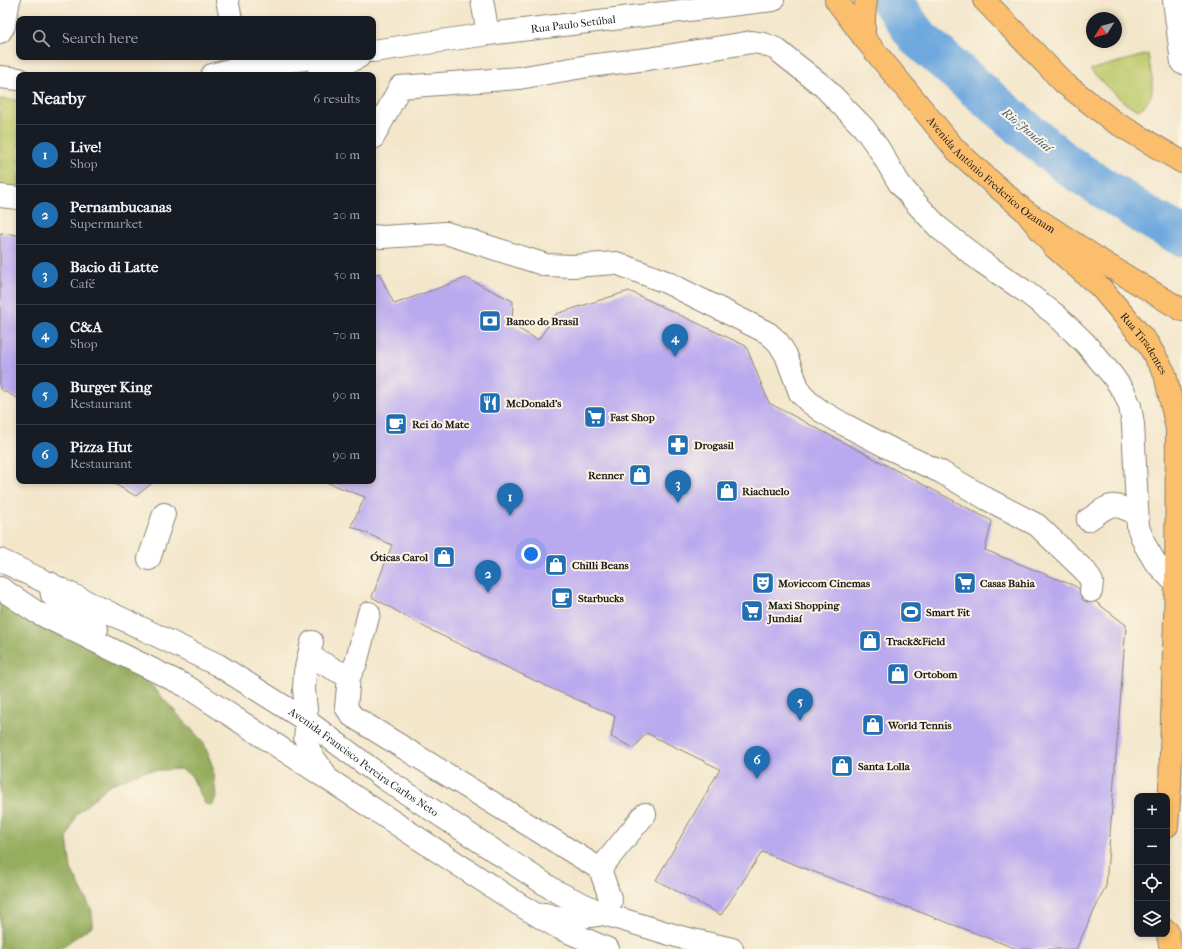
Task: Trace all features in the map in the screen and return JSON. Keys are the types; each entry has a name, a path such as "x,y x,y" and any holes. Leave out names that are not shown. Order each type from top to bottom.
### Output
{"main road":[{"name":"Avenida Antônio Frederico Ozanam","path":"836,0 864,38 956,150 1025,211 1106,264 1182,310"},
{"path":"864,38 866,0"},
{"path":"983,0 1064,83 1113,121 1182,162"},
{"name":"Rua Tiradentes","path":"1025,211 1054,247 1101,288 1148,344 1165,374 1177,429 1176,584 1169,793"},
{"path":"1160,937 1160,949"},
{"path":"1168,937 1170,949"}],"street":[{"path":"0,32 4,26 9,0"},
{"path":"227,0 230,16"},
{"path":"482,0 488,34"},
{"name":"Rua Paulo Setúbal","path":"376,51 488,34 773,0"},
{"path":"1174,0 1182,63"},
{"path":"376,132 400,88 519,78 588,66 648,59 752,42 764,44 776,49 824,87 864,128 879,149 899,184 939,228 982,262 1026,292 1056,315 1085,343 1112,375 1124,392 1130,406 1133,424 1138,527 1145,545 1155,562 1176,584"},
{"path":"218,72 239,62 272,60"},
{"path":"325,72 352,60"},
{"path":"0,77 16,78"},
{"path":"0,196 16,198"},
{"path":"376,236 446,233 546,265 573,266 616,264 666,282 768,333 778,342 786,355 800,392 809,402 821,411 845,426 941,472 987,499 1037,525 1086,572 1092,582 1091,591"},
{"path":"1088,520 1111,505 1120,506 1137,514"},
{"path":"149,559 164,514"},
{"name":"Avenida Francisco Pereira Carlos Neto","path":"0,560 218,665 307,721 386,778 557,892 604,914 680,937 732,949"},
{"path":"50,583 52,596 65,609 96,628 115,651"},
{"path":"0,588 36,612 186,686 520,905 559,928 608,949"},
{"path":"370,613 356,663 348,677 346,707 352,716 600,870 611,901 604,914 574,918 552,916 520,905"},
{"path":"331,782 311,754 305,738 307,721 304,689 305,672 310,649 348,677"},
{"path":"600,870 645,814"}],"green space":[{"path":"1148,54 1152,78 1152,93 1145,105 1138,110 1126,104 1090,70"},
{"path":"0,99 16,100 16,192 0,190"},
{"path":"0,600 64,630 148,682 204,743 213,768 216,796 213,805 205,804 191,775 181,769 144,771 109,785 76,815 67,839 71,869 92,911 92,926 59,949 0,949"}],"building":[{"path":"0,233 16,235 16,397 0,389"},
{"name":"Maxi Shopping Jundiaí","path":"379,273 394,304 466,278 513,301 512,325 538,340 556,314 629,291 746,346 769,403 992,521 985,550 1075,586 1126,625 1106,886 1076,949 1017,949 762,852 721,915 656,880 720,769 646,733 634,748 611,737 615,716 550,688 428,629 372,597 392,545 351,526 365,497 331,484 376,484 376,274"},
{"path":"114,484 151,484 136,496"}],"waterway":[{"name":"Rio Jundiaí","path":"891,0 918,38 1066,164 1146,216 1182,236"}],"place":[{"name":"Banco do Brasil","path":"490,321"},
{"name":"C&A","path":"675,357"},
{"name":"McDonald's","path":"490,403"},
{"name":"Fast Shop","path":"595,417"},
{"name":"Rei do Mate","path":"396,424"},
{"name":"Drogasil","path":"678,445"},
{"name":"Renner","path":"640,475"},
{"name":"Riachuelo","path":"727,491"},
{"name":"Bacio di Latte","path":"678,503"},
{"name":"Live!","path":"510,516"},
{"name":"Óticas Carol","path":"444,557"},
{"name":"Chilli Beans","path":"556,565"},
{"name":"Moviecom Cinemas","path":"763,583"},
{"name":"Casas Bahia","path":"965,583"},
{"name":"Pernambucanas","path":"488,593"},
{"name":"Starbucks","path":"562,598"},
{"name":"Maxi Shopping Jundiaí","path":"752,611"},
{"name":"Smart Fit","path":"911,612"},
{"name":"Track&Field","path":"870,641"},
{"name":"Ortobom","path":"898,674"},
{"name":"Burger King","path":"800,721"},
{"name":"World Tennis","path":"873,725"},
{"name":"Santa Lolla","path":"842,766"},
{"name":"Pizza Hut","path":"757,779"}]}
